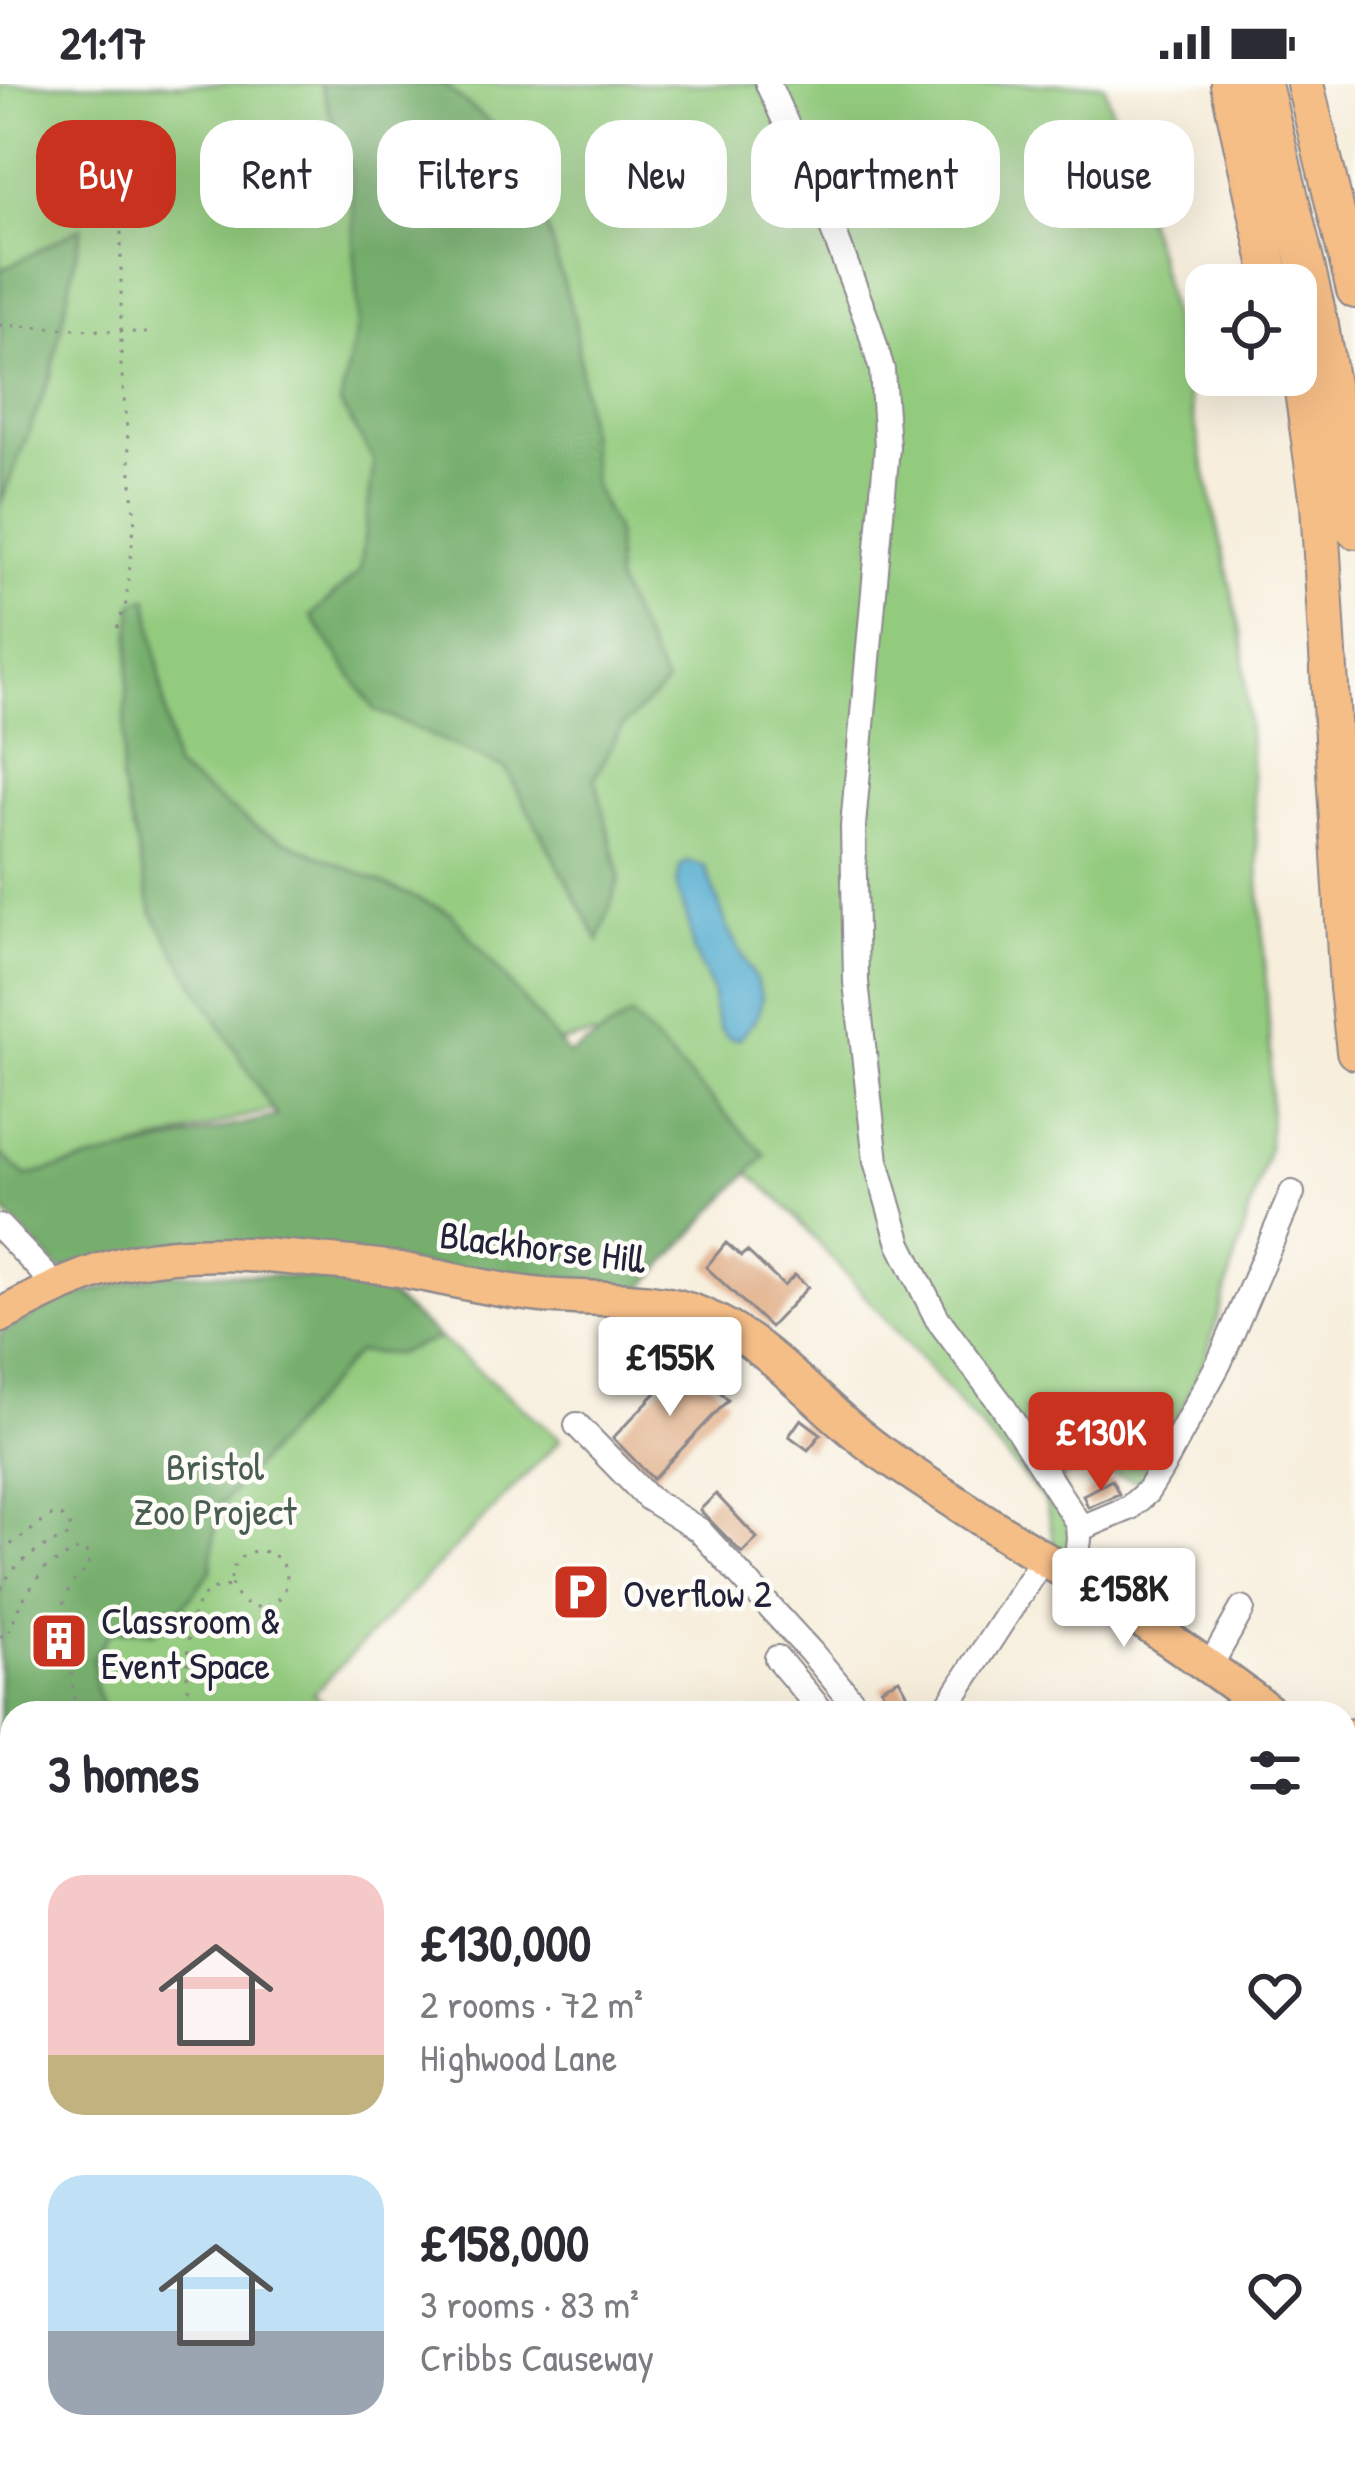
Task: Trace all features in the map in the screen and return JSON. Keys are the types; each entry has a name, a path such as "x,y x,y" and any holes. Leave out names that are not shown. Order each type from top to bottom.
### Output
{"highway":[{"path":"1229,84 1268,264"},
{"path":"1261,84 1285,264"},
{"path":"1261,84 1319,320 1355,530"},
{"path":"1306,84 1354,286"},
{"path":"1296,396 1318,504"},
{"path":"1303,396 1318,504 1355,1051"}],"main road":[{"name":"Blackhorse Hill","path":"0,1316 56,1286 131,1262 218,1253 389,1268 538,1295 639,1300 684,1309 729,1328 769,1356 875,1448 1210,1666 1255,1701"}],"street":[{"path":"768,84 826,211 882,370 887,447 853,826 856,982 876,1161 900,1244 937,1318 1002,1405 1078,1523 1074,1578"},
{"path":"1078,1529 1129,1508 1147,1492 1219,1363 1292,1193"},
{"path":"0,1227 56,1286"},
{"path":"577,1425 648,1498 699,1530 852,1701"},
{"path":"952,1701 1042,1559"},
{"path":"1210,1666 1242,1609"},
{"path":"777,1658 813,1701"}],"path":[{"path":"118,628 126,603 135,518 121,365 121,228"},
{"path":"0,326 149,334"},
{"path":"0,1550 52,1515 63,1517 70,1526 68,1536 35,1551 4,1579 0,1593"},
{"path":"0,1636 7,1636 21,1602 44,1569 81,1549 89,1555 88,1568 70,1585 64,1603 73,1701"},
{"path":"253,1552 274,1556 286,1573 283,1594 266,1607 244,1604 231,1586 235,1564 253,1552"},
{"path":"188,1701 193,1612 210,1591 231,1586"}],"green space":[{"path":"0,84 1104,84 1115,120 1024,120 1024,228 1149,228 1158,257 1185,396 1243,642 1271,1055 1269,1147 1205,1360 1145,1483 1080,1465 1062,1478 1073,1556 1055,1548 1045,1501 785,1205 593,1035 248,1116 26,1180 0,1155"},
{"path":"320,84 442,84 487,120 377,120 377,228 547,228 575,321 594,485 616,533 616,582 666,685 622,727 595,777 620,877 599,941 506,769 375,710 311,616 360,571 374,461 340,404 358,323 353,120 333,120"},
{"path":"82,228 51,375 0,505 0,271"},
{"path":"148,598 174,768 260,830 451,913 569,1055 631,1016 765,1155 643,1288 185,1242 60,1270 0,1207 0,1153 26,1176 276,1116 153,915 121,781 133,603"},
{"name":"Bristol Zoo Project","path":"158,1274 371,1281 561,1439 313,1694 321,1701 0,1701 0,1333"},
{"path":"158,1274 371,1281 440,1338 395,1354 357,1352 217,1509 211,1571 173,1619 153,1633 111,1632 93,1657 101,1701 0,1701 0,1333 63,1299"}],"water":[{"path":"687,861 705,867 762,999 757,1017 739,1039 729,1038 720,1029 713,993 693,949 677,886 680,867"}],"building":[{"path":"726,1243 741,1256 747,1251 784,1286 795,1275 808,1287 770,1327 706,1267"},
{"path":"687,1360 728,1400 653,1479 613,1438"},
{"path":"801,1419 821,1434 808,1450 789,1436"},
{"path":"1112,1480 1119,1494 1088,1507 1083,1495"},
{"path":"716,1494 757,1538 742,1553 700,1510"},
{"path":"899,1679 911,1701 888,1701 881,1688"}],"place":[{"name":"Overflow 2","path":"581,1592"},
{"name":"Classroom & Event Space","path":"59,1641"}]}
